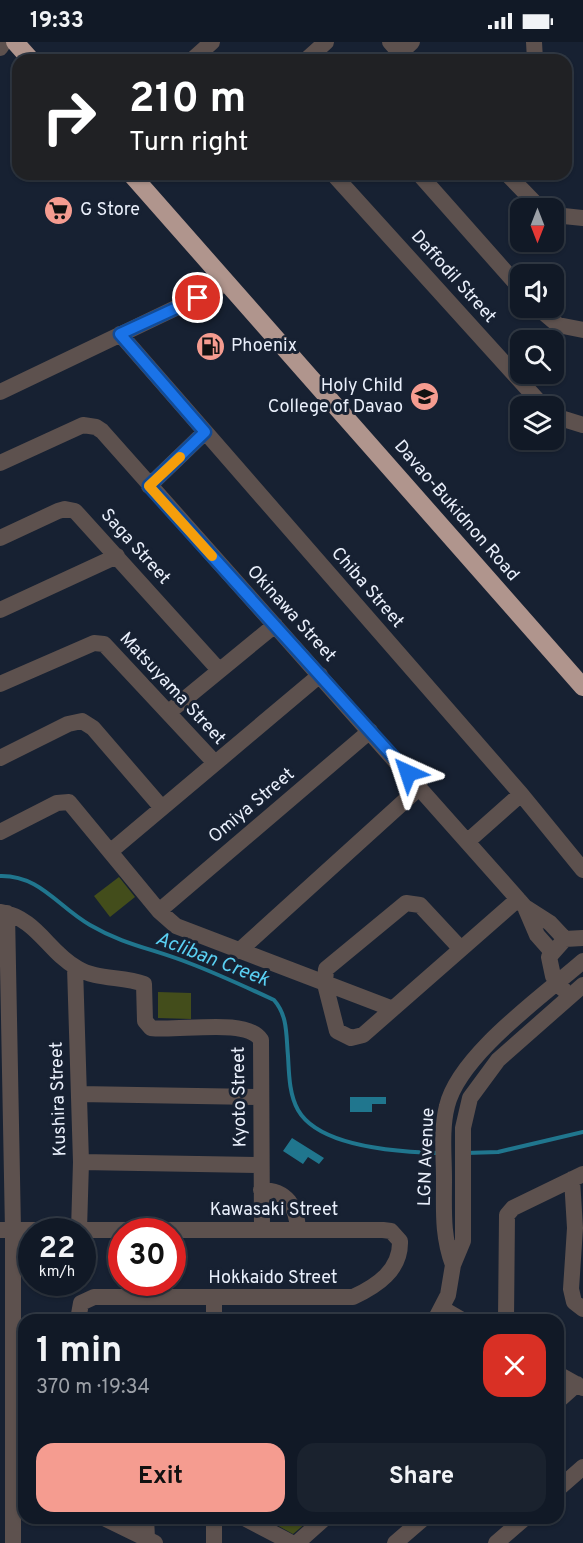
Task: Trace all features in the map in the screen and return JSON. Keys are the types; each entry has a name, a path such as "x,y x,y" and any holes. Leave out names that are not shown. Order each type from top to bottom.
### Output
{"highway":[{"path":"15,42 26,54"},
{"name":"Davao-Bukidnon Road","path":"136,180 583,687"}],"street":[{"path":"0,48 4,42"},
{"path":"199,54 212,42"},
{"path":"316,54 326,42"},
{"name":"Daffodil Street","path":"338,180 534,396"},
{"path":"424,180 510,277"},
{"path":"513,180 530,198"},
{"path":"564,216 583,218"},
{"path":"0,392 228,283"},
{"path":"550,318 558,325 583,330"},
{"name":"Chiba Street","path":"120,334 521,794 583,870"},
{"path":"564,419 583,425"},
{"name":"Okinawa Street","path":"0,463 76,428 90,425 102,431 522,903"},
{"path":"149,486 205,432"},
{"name":"Saga Street","path":"0,538 58,511 70,509 80,515 219,670"},
{"path":"0,610 117,556"},
{"path":"169,712 274,625"},
{"name":"Matsuyama Street","path":"0,684 100,642 109,647 215,763"},
{"path":"111,851 320,675"},
{"path":"0,758 68,724 81,721 93,729 162,808"},
{"name":"Omiya Street","path":"159,911 370,731"},
{"path":"238,951 420,787"},
{"path":"468,841 521,794"},
{"path":"0,832 65,802 73,805 159,911 188,932 393,1009"},
{"path":"461,949 420,905 406,903 330,963 325,975 335,1026 345,1037 363,1035 461,949 522,903"},
{"path":"522,903 550,923 566,939"},
{"path":"522,903 537,935 552,952"},
{"path":"4,912 6,1230 18,1477 13,1543"},
{"name":"Kyoto Street","path":"4,912 29,922 75,967 90,974 144,984 145,1021 151,1028 241,1028 253,1031 261,1040 262,1230"},
{"path":"570,997 558,983 549,963 552,952 566,939 583,938"},
{"name":"LGN Avenue","path":"453,1265 444,1241 444,1128 447,1104 453,1089 471,1061 493,1039 583,961"},
{"name":"Kushira Street","path":"75,967 81,1162 79,1218"},
{"name":"LGN Avenue","path":"439,1314 453,1265 463,1241 465,1110 477,1086 506,1053 583,985"},
{"path":"493,1039 506,1053"},
{"path":"79,1095 261,1097"},
{"path":"447,1104 465,1110"},
{"path":"81,1162 261,1166"},
{"path":"506,1314 507,1215 513,1208 578,1176 579,1231 572,1296 583,1310"},
{"path":"261,1190 275,1192 291,1202 297,1217 298,1230"},
{"name":"Kawasaki Street","path":"186,1231 383,1230 391,1231 400,1241"},
{"name":"Hokkaido Street","path":"186,1295 214,1298 353,1297 367,1291 390,1272 399,1255 400,1241"},
{"name":"Hokkaido Street","path":"79,1312 94,1297 108,1295"},
{"path":"214,1298 214,1314"},
{"path":"564,1377 580,1386 564,1397"},
{"path":"564,1484 583,1467"},
{"path":"116,1524 151,1541"},
{"path":"147,1524 151,1541"},
{"path":"214,1524 214,1543"},
{"path":"256,1524 292,1543"},
{"path":"297,1543 318,1524"},
{"path":"395,1543 417,1524"},
{"path":"496,1543 518,1524"}],"green space":[{"path":"119,877 135,897 110,917 94,896"},
{"path":"158,992 191,993 191,1019 158,1018"},
{"path":"275,1524 305,1524 293,1534"}],"water":[{"path":"350,1097 386,1097 386,1104 372,1104 372,1112 350,1112"},
{"path":"292,1138 324,1158 319,1164 308,1157 303,1164 283,1151"}],"waterway":[{"name":"Acliban Creek","path":"0,876 14,877 38,886 79,918 103,932 200,967 274,1000 279,1006 286,1026 290,1083 295,1104 308,1122 323,1132 341,1140 382,1149 438,1153"},
{"name":"Acliban Creek","path":"466,1153 498,1152 583,1132"}],"slow traffic":[{"path":"180,457 149,486 212,556"}],"place":[{"name":"G Store","path":"59,210"},
{"name":"Phoenix","path":"210,346"},
{"name":"Holy Child College of Davao","path":"424,396"}],"route":[{"path":"198,298 120,334 205,432 149,486 408,773"}]}
